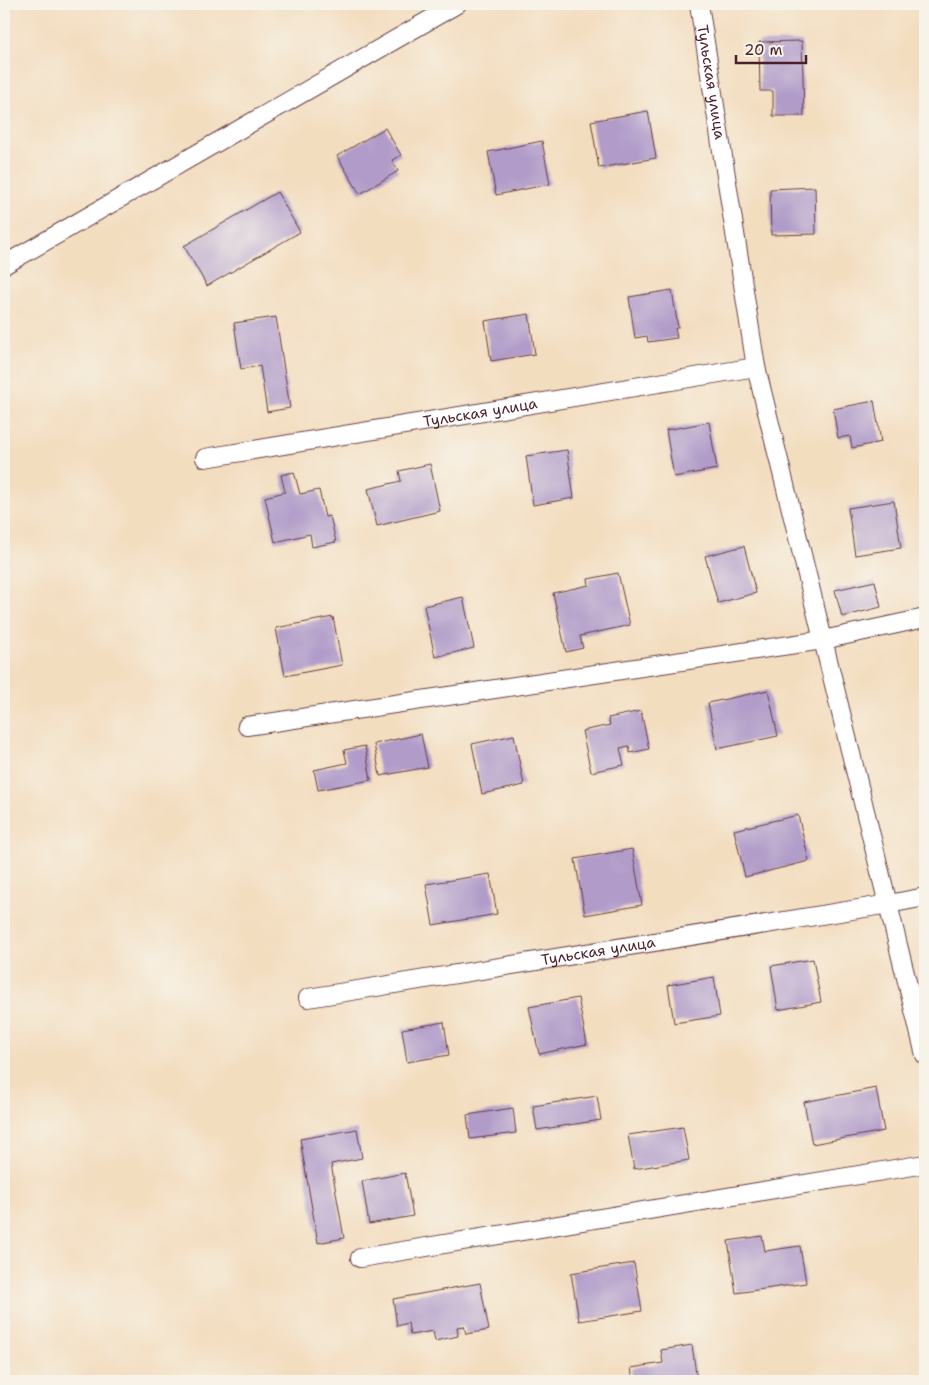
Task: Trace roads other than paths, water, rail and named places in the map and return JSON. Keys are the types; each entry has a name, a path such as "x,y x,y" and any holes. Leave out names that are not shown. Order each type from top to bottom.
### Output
{"street":[{"path":"4,265 457,4"},
{"name":"Тульская улица","path":"699,4 756,367 925,1055"},
{"name":"Тульская улица","path":"205,458 756,367"},
{"path":"247,726 823,640 925,618"},
{"name":"Тульская улица","path":"308,998 925,897"},
{"path":"360,1258 925,1164"}]}
